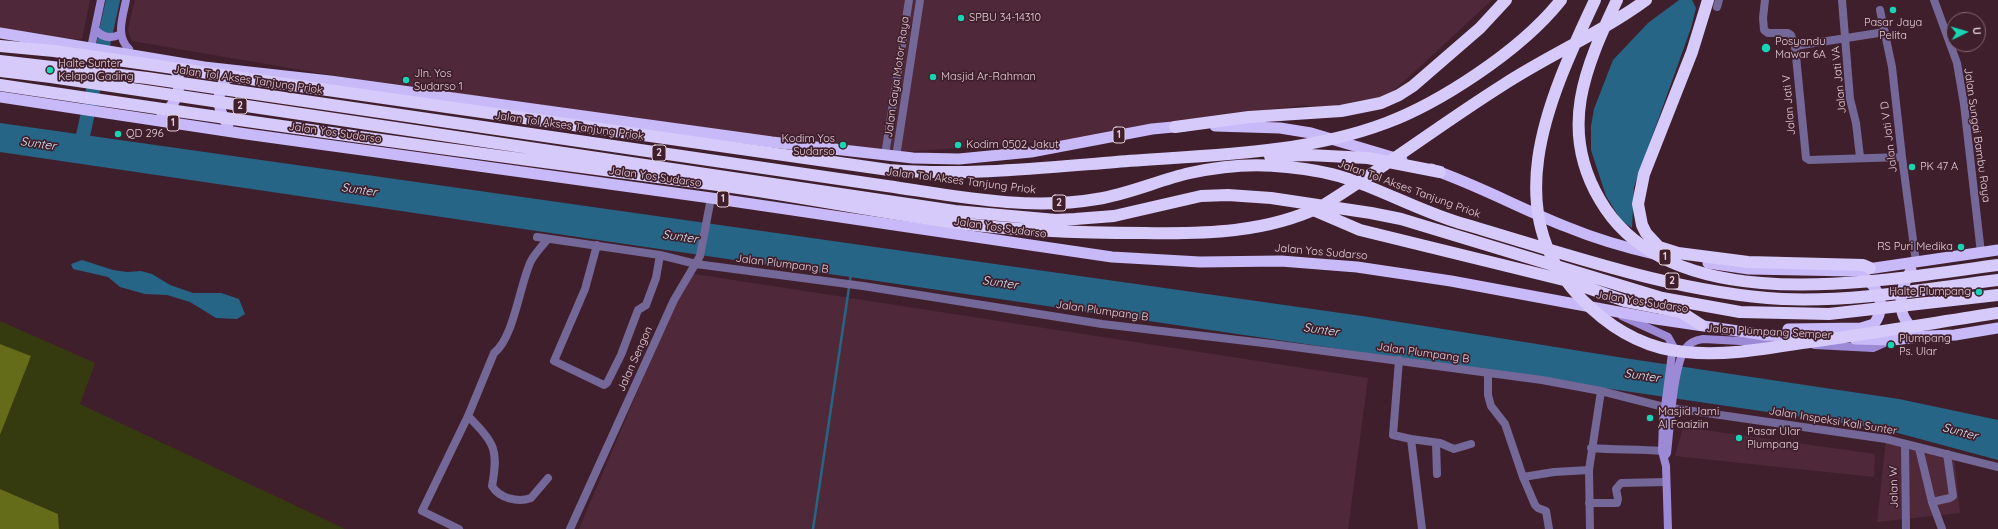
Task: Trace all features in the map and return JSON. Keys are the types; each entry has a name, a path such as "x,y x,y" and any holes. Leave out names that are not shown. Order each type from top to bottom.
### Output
{"highway":[{"path":"0,46 54,51 889,170 949,173 1255,150 1319,141 1354,133 1386,123 1449,93 1515,46 1538,26 1561,0"},
{"path":"1595,0 1553,96 1538,161 1536,202 1544,240 1557,269 1583,301 1607,323 1634,338 1660,348 1685,352 1734,353 1998,313"},
{"path":"1618,0 1596,45 1580,93 1578,121 1579,145 1585,169 1594,190 1606,211 1626,234 1649,251 1680,266 1736,281 1804,285 1865,282 1998,265"},
{"path":"0,85 159,109 739,188 961,223 1094,233 1213,232 1263,226 1302,215 1322,206 1503,84 1625,15 1646,0"},
{"path":"1715,2 1692,52 1644,174 1638,204 1640,216 1646,233 1659,247 1678,253 1736,261 1863,265 1870,268"},
{"path":"1175,127 1249,117 1341,111 1381,103 1399,95 1413,86 1464,42 1503,4"},
{"name":"1","path":"0,33 100,44 205,63 216,67"},
{"name":"1","path":"0,37 26,36"},
{"name":"1","path":"100,44 204,67 216,67 896,157 955,159 1012,154 1175,127 1246,126 1311,132 1440,172 1510,201 1567,227 1643,252 1749,268 1854,271 1998,250"},
{"path":"147,119 158,117 168,110 178,94 178,81 175,70 159,58"},
{"name":"Jalan Tol Akses Tanjung Priok","path":"0,61 147,78 976,199 1030,204 1097,200 1139,190 1188,174 1228,167 1270,165 1326,174 1354,181 1429,213 1634,273 1726,293 1766,298 1864,298 1998,280"},
{"name":"2","path":"0,71 51,77 955,211 1056,220 1114,216 1203,195 1251,196 1296,202 1401,219 1662,298 1740,312 1812,314 1871,311 1998,295"},
{"path":"245,71 229,76 222,86 219,98 221,111 226,122 236,130 246,134"},
{"name":"Jalan Yos Sudarso","path":"0,97 246,134 711,198 1112,257 1200,262 1281,261 1357,267 1451,281 1615,312 1765,335 1892,340 1955,335 1998,328"},
{"path":"1228,167 1256,157 1308,155 1380,160 1440,172"},
{"path":"1296,202 1360,230 1568,281 1625,301 1681,312 1702,325"},
{"path":"1916,262 1902,286 1901,305 1911,328 1928,336"},
{"path":"1756,333 1773,329 1861,328 1874,324 1881,308 1879,294 1871,282 1854,271"}],"main road":[{"path":"101,0 95,29 100,44 121,34"},
{"path":"126,0 121,34 123,41 129,49"},
{"name":"Jalan Plumpang Semper","path":"1615,312 1668,337 1673,346 1664,404 1663,454 1668,529"},
{"name":"Jalan Plumpang Semper","path":"1663,454 1667,453 1676,378 1685,350 1695,341 1703,339 1858,348 1879,346 1892,340"}],"street":[{"name":"Jalan Gaya Motor Raya","path":"885,155 908,0"},
{"name":"Jalan Gaya Motor Raya","path":"896,157 920,0"},
{"path":"1765,0 1763,18 1764,30 1768,34 1788,33 1791,35 1795,46 1885,32"},
{"name":"Jalan Jati VA","path":"1842,0 1850,99 1856,123 1860,157"},
{"name":"Jalan Sungai Bambu Raya","path":"1934,0 1957,63 1964,104 1982,252"},
{"name":"Jalan Jati V D","path":"1880,10 1892,67 1916,262"},
{"name":"Jalan Jati V","path":"1795,46 1805,154 1809,160 1860,157"},
{"path":"897,80 908,82"},
{"path":"1860,157 1902,157"},
{"name":"Jalan Sengon","path":"570,529 674,300 698,260 709,215 711,198"},
{"name":"Jalan Plumpang B","path":"537,237 841,282 1102,324 1399,360 1542,380 1664,404"},
{"path":"459,529 422,511 468,416 494,353 502,345 517,307 530,262 548,239"},
{"path":"596,245 585,289 554,361 604,384 607,383 621,355 638,310 646,305 656,278 660,255"},
{"path":"1399,360 1393,435 1436,443 1454,449 1471,444"},
{"path":"1488,373 1488,395 1491,406 1505,424 1523,477 1535,505 1546,511 1549,529"},
{"path":"1590,529 1589,470 1591,448 1601,391"},
{"name":"Jalan Inspeksi Kali Sunter","path":"1664,404 1886,439 1905,445 1998,467"},
{"path":"468,416 489,438 495,450 495,470 492,486 499,495 506,497 532,498 548,478"},
{"path":"1411,439 1422,529"},
{"path":"1436,443 1438,474"},
{"name":"Jalan W","path":"1905,445 1906,529"},
{"path":"1591,448 1618,450 1638,449 1663,454"},
{"path":"1918,448 1932,502 1942,529"},
{"path":"1932,502 1953,496 1946,454"},
{"path":"1523,477 1554,472 1589,470"},
{"path":"1589,503 1617,503 1618,499 1616,489 1621,483 1666,482"}],"shaded area":[{"path":"0,0 90,0 82,39 0,37"},
{"path":"135,0 1492,0 1388,96 1321,112 1306,105 1182,120 1099,138 887,153 505,105 132,41 128,30"},
{"path":"688,273 1368,378 1348,529 579,529"},
{"name":"Pasar Ular Plumpang","path":"1683,427 1875,454 1874,477 1675,456"},
{"path":"1886,439 1954,455 1960,513 1877,522"}],"green space":[{"path":"0,321 95,363 80,404 345,529 59,529 58,514 0,489 0,435 30,356 0,344"},
{"path":"0,344 31,356 0,435"},
{"path":"0,489 58,514 59,529 0,529"}],"water":[{"path":"1679,0 1692,0 1696,8 1691,28 1634,187 1632,228 1621,220 1606,196 1591,150 1591,126 1594,109 1613,60 1648,23"},
{"name":"Sunter","path":"0,123 1362,316 1624,358 1899,399 1998,420 1998,460 1883,429 0,152"},
{"path":"82,260 113,270 127,272 141,271 152,274 170,285 193,293 221,293 239,299 245,314 237,319 216,318 190,302 167,295 145,294 120,287 108,277 73,269 71,264"}],"waterway":[{"path":"80,149 113,0"},
{"path":"813,529 851,274"}],"place":[{"name":"Pasar Jaya Pelita","path":"1893,10"},
{"name":"SPBU 34-14310","path":"961,18"},
{"name":"Posyandu Mawar 6A","path":"1766,48"},
{"name":"Halte Sunter Kelapa Gading","path":"50,70"},
{"name":"Masjid Ar-Rahman","path":"933,77"},
{"name":"Jln. Yos Sudarso 1","path":"406,80"},
{"name":"QD 296","path":"118,134"},
{"name":"Kodim Yos Sudarso","path":"843,145"},
{"name":"Kodim 0502 Jakut","path":"958,145"},
{"name":"PK 47 A","path":"1912,167"},
{"name":"RS Puri Medika","path":"1961,247"},
{"name":"Halte Plumpang","path":"1979,292"},
{"name":"Plumpang Ps. Ular","path":"1891,345"},
{"name":"Masjid Jami Al Faaiziin","path":"1650,418"},
{"name":"Pasar Ular Plumpang","path":"1739,438"}]}
